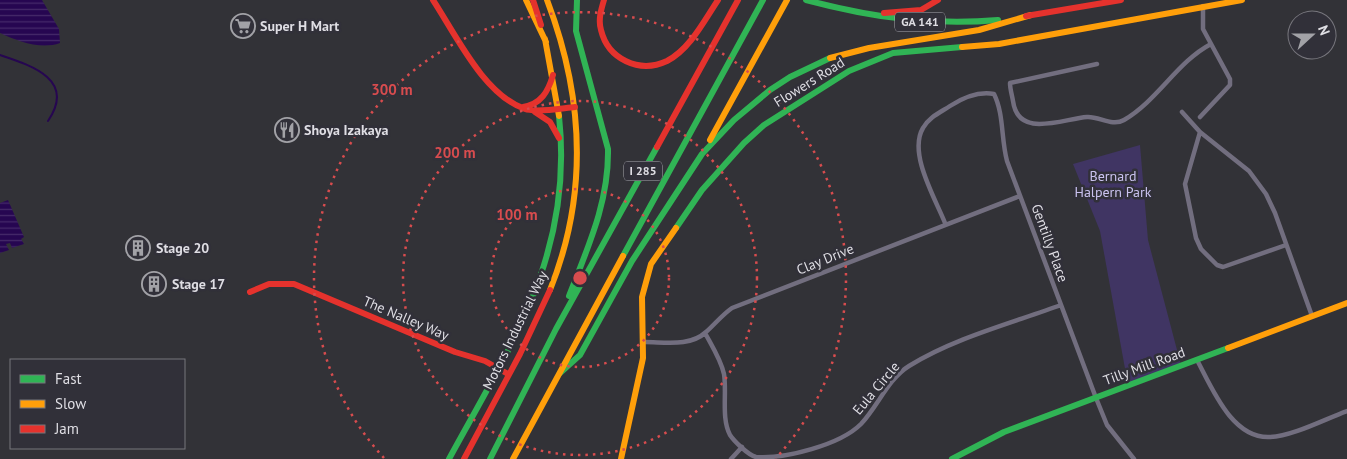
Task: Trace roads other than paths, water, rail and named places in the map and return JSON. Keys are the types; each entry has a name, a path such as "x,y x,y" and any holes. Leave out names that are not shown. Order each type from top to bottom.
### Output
{"main road":[{"path":"433,0 493,89 523,109 540,113 554,125 561,145"},
{"path":"526,0 546,42"},
{"name":"Motors Industrial Way","path":"449,459 521,325 544,270 558,208 562,172 560,109 546,42 533,0"},
{"name":"Motors Industrial Way","path":"464,459 550,290 566,246 573,213 576,173 575,107 565,56 547,0"},
{"path":"582,51 579,24 583,0"},
{"path":"604,0 599,11 598,24 601,36 607,47 622,61 648,66 660,64 677,54 691,38 716,2"},
{"name":"I 285","path":"490,459 556,329 738,0"},
{"name":"I 285","path":"513,459 762,0"},
{"path":"560,373 580,355 632,261 702,154 773,22 787,0"},
{"name":"GA 141","path":"806,0 906,21 948,24 1031,15 1121,0"},
{"path":"866,14 921,10 938,0"},
{"name":"Flowers Road","path":"621,459 641,372 645,342 642,297 648,270 660,248 702,190 754,134 849,71 893,53 999,44 1242,0"},
{"path":"556,329 599,222 608,190 608,148 576,31 576,1"},
{"path":"702,154 715,139 768,91 812,66 854,51 974,31 1031,15"},
{"path":"523,109 545,97 553,73"},
{"path":"523,109 575,107"},
{"name":"The Nalley Way","path":"250,292 270,284 294,284 455,352 498,368 508,374"},
{"name":"Tilly Mill Road","path":"952,459 1004,432 1347,303"}],"street":[{"path":"1200,117 1230,85 1230,79 1203,29 1203,6"},
{"path":"1096,64 1010,82 1013,108 1017,117 1025,123 1048,123 1089,117 1109,122 1122,121 1176,74 1192,54 1211,44"},
{"name":"Gentilly Place","path":"945,223 925,174 918,149 923,128 930,119 956,102 982,92 994,94 999,104 1002,140 1007,161 1096,398 1107,425 1134,459"},
{"path":"1182,112 1200,132 1249,171 1258,182 1275,213 1312,316"},
{"path":"1200,132 1185,184 1196,238 1206,257 1223,267 1286,245"},
{"name":"Clay Drive","path":"645,342 690,342 705,333 722,315 732,308 945,223 1020,196"},
{"name":"Eula Circle","path":"705,333 724,373 730,435 753,458 781,459 830,444 861,424 892,382 907,367 935,351 1061,306"},
{"path":"1197,360 1233,419 1244,429 1256,435 1270,437 1284,434 1347,411"},
{"path":"730,459 742,447"}],"waterway":[{"path":"0,55 37,70 54,85 57,95 55,107 48,121"}],"place":[{"name":"Super H Mart","path":"243,26"},
{"name":"Shoya Izakaya","path":"287,130"},
{"name":"Stage 20","path":"138,248"},
{"name":"Stage 17","path":"154,284"}],"park label":[{"name":"Bernard Halpern Park","path":"1113,184"}]}
